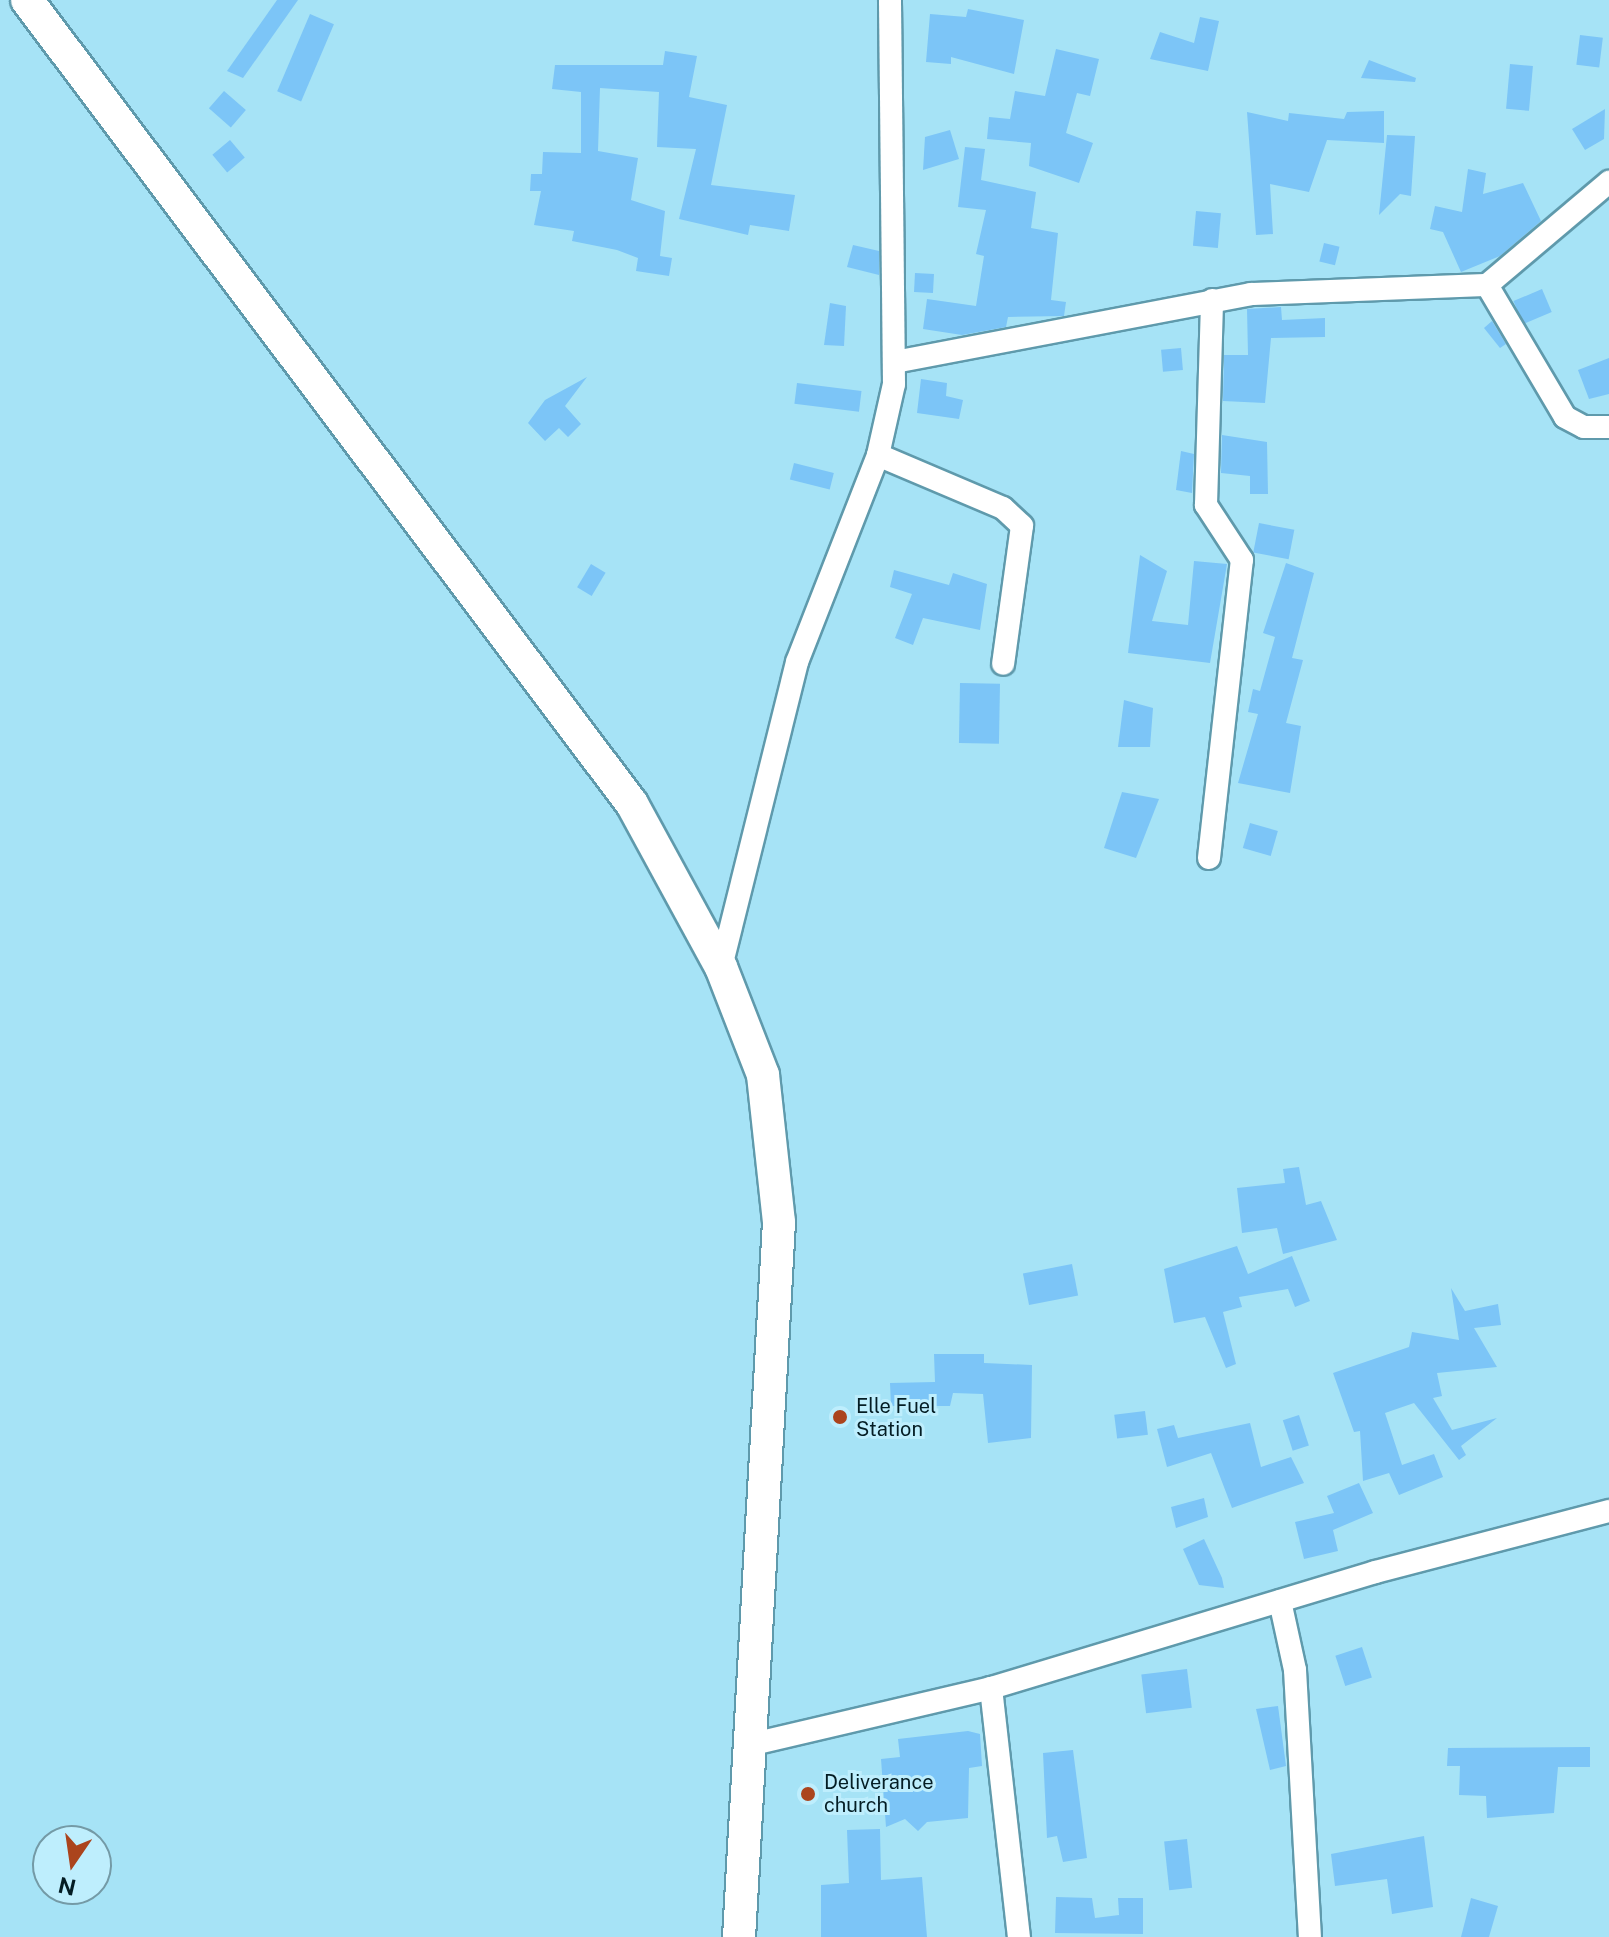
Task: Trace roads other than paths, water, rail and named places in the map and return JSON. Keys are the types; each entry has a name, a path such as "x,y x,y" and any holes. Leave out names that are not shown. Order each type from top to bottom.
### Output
{"street":[{"path":"27,0 632,804 721,967 763,1075 779,1222 753,1744 739,1937"},
{"path":"721,967 797,662 878,455 895,362 890,0"},
{"path":"895,362 1212,300 1487,285 1609,182"},
{"path":"1487,285 1565,417 1584,427 1609,427"},
{"path":"1209,858 1242,560 1206,505 1212,300"},
{"path":"878,455 1003,508 1022,526 1003,664"},
{"path":"753,1744 991,1688 1280,1601 1609,1511"},
{"path":"1280,1601 1295,1670 1310,1937"},
{"path":"991,1688 1019,1937"}],"place":[{"name":"Elle Fuel Station","path":"840,1417"},
{"name":"Deliverance church","path":"808,1794"}]}
